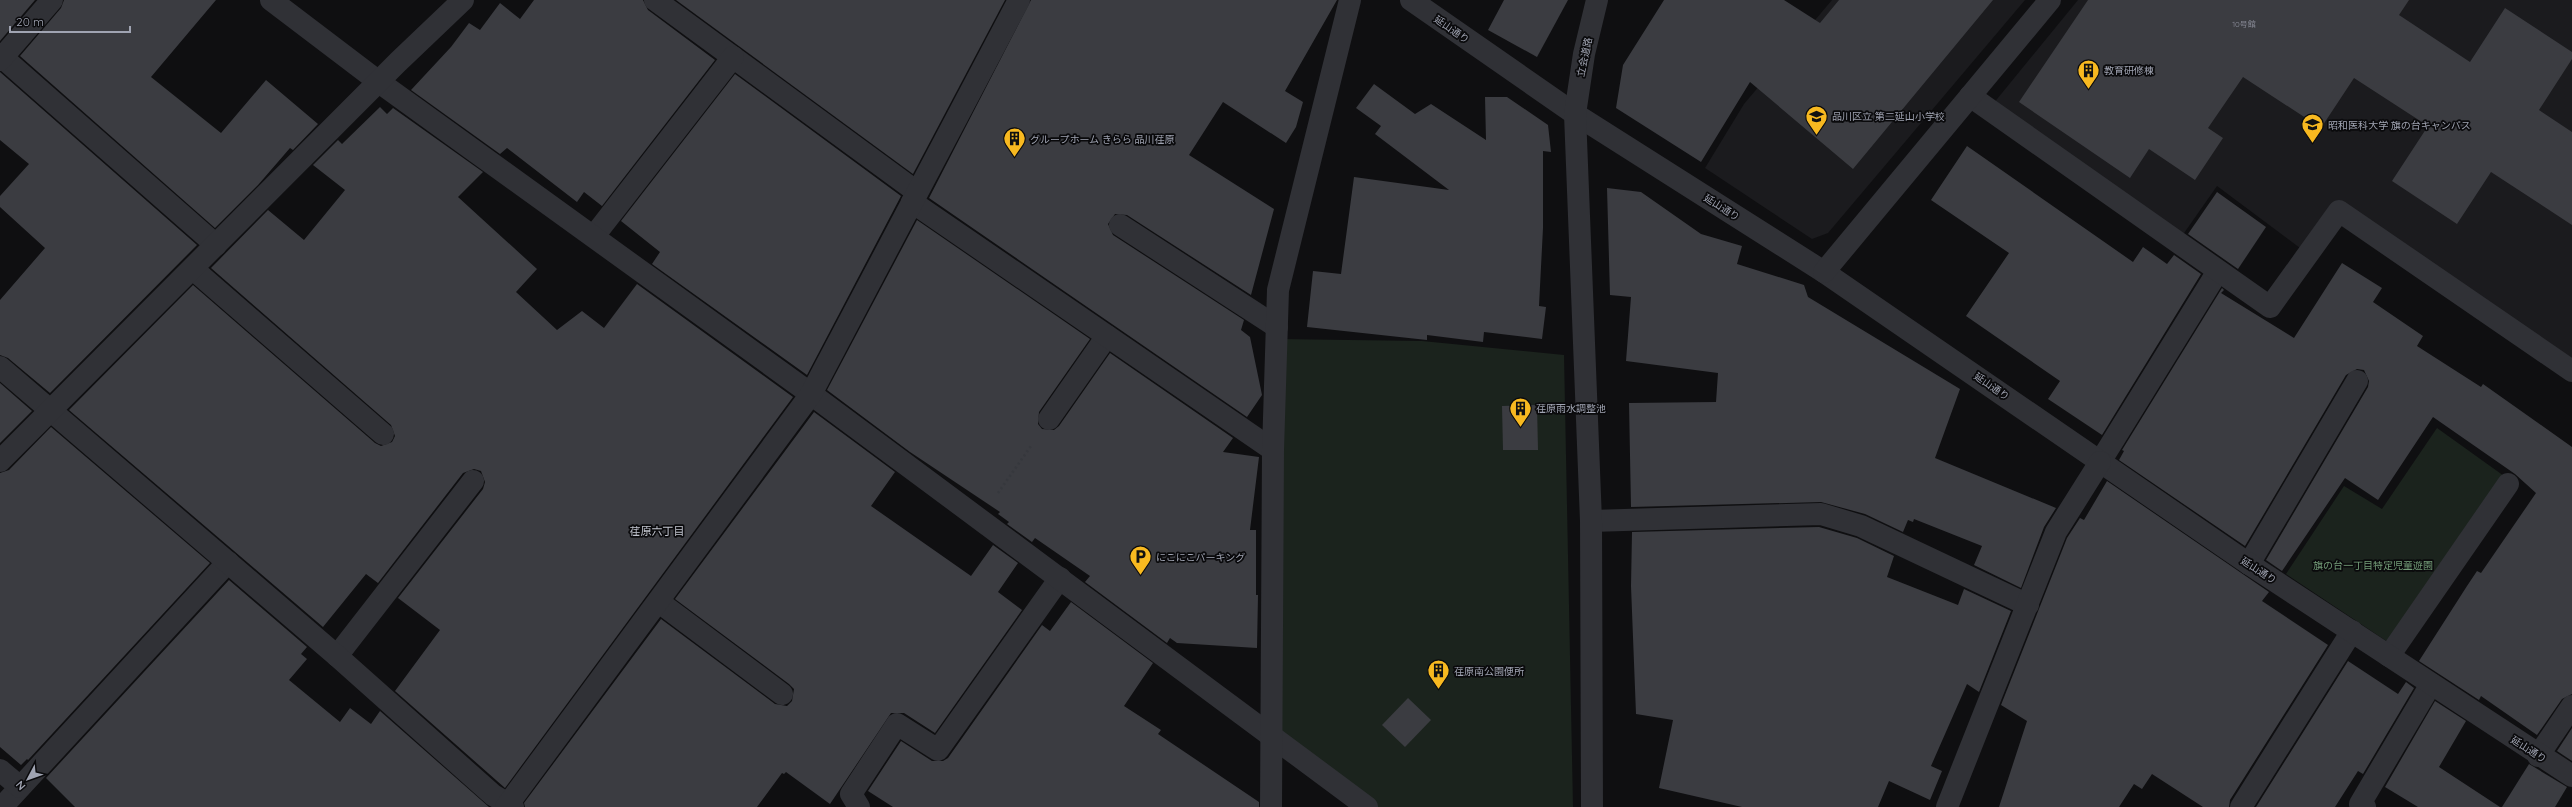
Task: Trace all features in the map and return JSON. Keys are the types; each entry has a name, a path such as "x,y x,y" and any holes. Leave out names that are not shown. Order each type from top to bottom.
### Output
{"street":[{"path":"52,0 1,59 216,245"},
{"path":"271,0 379,82 811,394 1367,807"},
{"path":"0,461 51,412 379,82 463,0"},
{"path":"655,0 733,57 914,197 1106,336 1273,450"},
{"path":"0,367 337,656 493,795 509,806 811,394 1019,0"},
{"path":"1271,807 1273,736 1273,450 1278,290 1350,0"},
{"name":"延山通り","path":"1410,0 1575,114 1824,272 2249,564 2538,756 2572,776"},
{"name":"立会道路","path":"1592,807 1591,521 1575,114 1584,54 1597,0"},
{"path":"1824,272 2050,0"},
{"path":"594,236 733,57"},
{"path":"1970,96 2270,307 2339,210 2572,371"},
{"path":"1120,225 1277,327"},
{"path":"193,269 383,434"},
{"path":"1947,807 2056,532 2218,271"},
{"path":"1049,419 1106,336"},
{"path":"2249,564 2357,381"},
{"path":"337,656 473,481"},
{"path":"2389,656 2508,484"},
{"path":"1591,521 1821,514 1860,526 2028,605"},
{"path":"2,807 228,562"},
{"path":"859,807 851,794 897,724 938,750 1060,578"},
{"path":"658,602 782,694"},
{"path":"2241,807 2352,631"},
{"path":"2365,807 2360,804 2431,684"},
{"path":"2538,756 2572,706"},
{"path":"0,770 20,787"}],"path":[{"path":"980,519 1049,419"}],"shaded area":[{"name":"品川区立 第二延山小学校","path":"1832,0 2025,0 1828,233 1812,239 1705,168 1744,104"},
{"name":"昭和医科大学 旗の台キャンパス","path":"2078,0 2572,0 2572,366 2331,204 2300,248 2217,186 2182,236 1993,104"}],"green space":[{"path":"1277,339 1422,341 1564,355 1573,807 1376,807 1273,736"},
{"name":"旗の台一丁目特定児童遊園","path":"2437,428 2504,476 2388,642 2286,574 2344,486 2382,509"}],"building":[{"path":"0,0 35,0 0,41"},
{"path":"64,0 216,0 151,77 221,133 266,80 318,124 293,150 290,148 258,185 215,228 20,56 61,8"},
{"path":"534,0 643,0 648,10 715,60 602,206 584,192 577,202 507,148 500,154 411,90 451,47 469,23 480,30 500,3 520,19"},
{"path":"676,0 1005,0 913,174"},
{"path":"1031,0 1337,0 1285,91 1303,102 1296,127 1286,143 1223,102 1189,155 1274,209 1251,295 1127,215 1115,214 1108,224 1113,235 1244,320 1241,330 1250,337 1262,395 1247,417 929,198"},
{"path":"1504,0 1568,0 1537,57 1488,30"},
{"path":"1664,0 1784,0 1820,23 1839,0 1993,0 1853,169 1750,82 1701,162 1616,108 1623,65"},
{"path":"2088,0 2409,0 2399,15 2470,62 2505,8 2572,52 2572,59 2539,110 2572,132 2572,225 2491,172 2457,224 2392,181 2428,126 2354,78 2321,128 2243,77 2208,128 2223,138 2195,180 2149,149 2130,178 2019,102"},
{"path":"0,72 197,245 50,393 8,358 0,355 0,300 45,248 0,207 0,196 29,164 0,140"},
{"path":"735,74 901,196 807,375 652,264 660,252 621,221"},
{"path":"1374,84 1415,114 1431,104 1486,140 1485,97 1507,97 1548,125 1551,152 1543,151 1543,228 1539,306 1546,307 1542,339 1484,332 1483,342 1427,335 1427,340 1307,327 1313,271 1341,274 1354,177 1449,190 1375,134 1381,126 1356,108"},
{"path":"380,107 387,114 393,108 483,172 458,197 537,269 516,292 557,330 582,311 604,328 637,284 793,397 505,788 395,691 440,630 398,598 483,489 485,482 481,471 474,469 463,473 378,583 366,574 323,627 69,410 193,285 375,443 381,446 392,442 395,436 391,425 211,268 268,210 304,240 345,190 313,165 338,140 342,144"},
{"path":"1967,146 2133,262 2143,247 2167,264 2174,255 2201,274 2102,435 2048,399 2060,381 1966,316 2009,253 1931,200"},
{"path":"1607,188 1641,192 1701,234 1742,246 1737,264 1804,285 1808,297 1960,389 1935,458 2056,508 2044,527 2021,588 1974,565 1982,546 1914,519 1913,522 1908,520 1903,532 1865,514 1821,502 1631,507 1629,403 1716,402 1718,373 1626,361 1631,297 1610,295"},
{"path":"2217,192 2266,227 2238,269 2188,234"},
{"path":"917,220 1090,339 1039,412 1038,424 1042,429 1054,430 1059,426 1110,353 1233,438 1223,452 1259,457 1250,530 1256,530 1256,595 1258,595 1257,648 1177,643 1170,638 1167,643 1085,582 1090,576 1035,538 1032,542 1007,524 1009,522 998,514 1000,512 910,452 827,390"},
{"path":"2342,263 2382,288 2373,302 2423,336 2417,346 2481,387 2483,384 2572,447 2572,694 2562,699 2537,735 2481,696 2479,700 2419,661 2477,571 2481,573 2536,493 2515,474 2433,417 2378,500 2345,478 2282,571 2266,560 2368,387 2369,381 2364,370 2357,369 2346,375 2245,546 2119,460 2124,451 2122,450 2222,288 2224,290 2221,293 2294,338"},
{"path":"0,383 32,411 0,443"},
{"name":"荏原雨水調整池","path":"1537,405 1538,450 1503,450 1502,406"},
{"path":"814,412 895,472 871,506 971,576 993,545 1018,563 998,592 1022,610 935,733 904,713 891,713 830,804 786,772 784,774 782,773 757,807 525,807 524,803 661,619 775,704 787,706 792,701 794,689 789,684 675,599"},
{"path":"51,427 210,563 28,760 27,759 21,765 0,747 0,473 9,470"},
{"path":"2107,481 2269,592 2262,601 2328,645 2230,800 2229,807 2203,807 2152,774 2142,789 2134,784 2119,807 1999,807 2027,721 2001,705 2067,538 2080,518 2084,520"},
{"path":"1819,527 1857,538 1894,556 1887,577 1958,605 1964,589 2011,611 1979,692 1967,684 1931,766 1942,771 1930,800 1889,781 1878,807 1742,807 1659,788 1673,720 1636,714 1631,586 1632,532"},
{"path":"229,580 307,647 301,654 307,659 289,680 340,722 350,708 371,724 380,711 489,807 75,807 46,778"},
{"path":"1071,602 1153,663 1124,706 1161,730 1158,734 1259,802 1259,807 893,807 868,791 901,741 932,761 943,761 948,758 1042,625 1050,631"},
{"path":"2348,661 2398,694 2406,682 2414,688 2363,774 2358,771 2335,807 2256,807"},
{"path":"1408,698 1431,720 1405,747 1382,725"},
{"path":"2435,701 2466,721 2439,767 2500,807 2418,807 2385,787"},
{"path":"2572,728 2572,761 2557,751"},
{"path":"2529,764 2567,787 2555,807 2502,807"}],"place":[{"name":"教育研修棟","path":"2089,90"},
{"name":"品川区立 第二延山小学校","path":"1817,136"},
{"name":"昭和医科大学 旗の台キャンパス","path":"2312,144"},
{"name":"グループホーム きらら 品川荏原","path":"1015,158"},
{"name":"荏原雨水調整池","path":"1520,428"},
{"name":"にこにこパーキング","path":"1140,576"},
{"name":"荏原南公園便所","path":"1438,690"}],"district":[{"name":"荏原六丁目","path":"657,531"}]}
